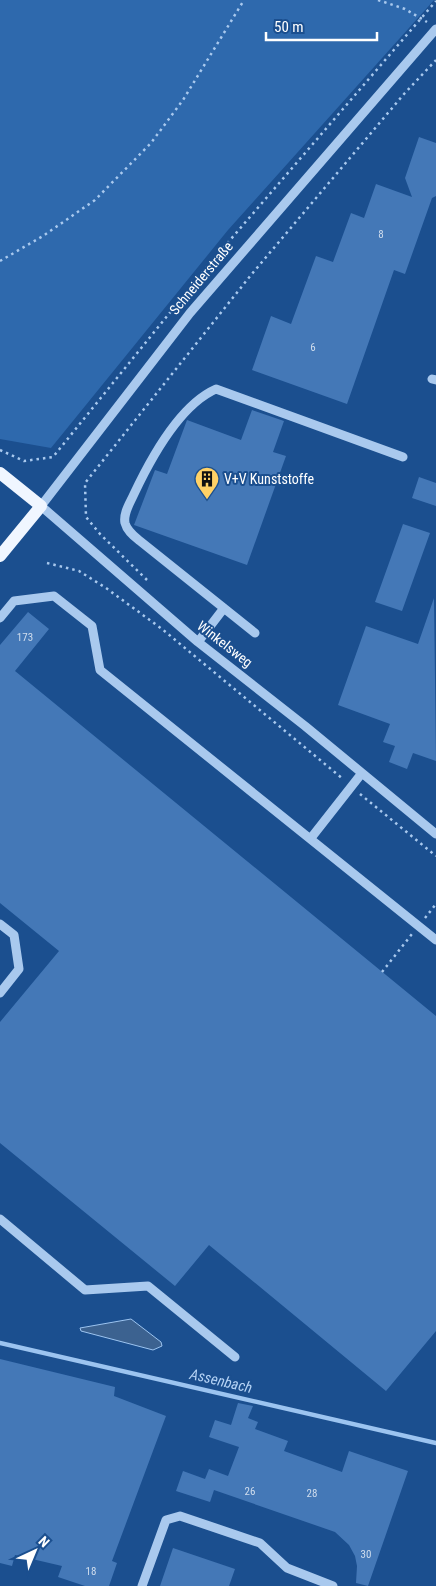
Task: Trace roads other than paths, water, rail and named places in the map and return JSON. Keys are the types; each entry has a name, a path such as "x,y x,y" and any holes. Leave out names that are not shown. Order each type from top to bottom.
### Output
{"main road":[{"name":"Winkelsweg","path":"0,473 40,506"},
{"name":"Schneiderstraße","path":"0,556 40,506"}],"street":[{"name":"Schneiderstraße","path":"40,506 190,314 436,29"},
{"path":"255,633 140,541 128,530 125,522 125,513 147,466 180,420 201,399 216,389 403,456"},
{"name":"Winkelsweg","path":"40,506 198,642 436,834"},
{"path":"0,618 14,601 54,596 92,626 100,670 436,940"},
{"path":"198,642 224,608"},
{"path":"310,838 362,773"},
{"path":"0,924 14,935 19,969 0,993"},
{"path":"0,1218 85,1290 148,1286 235,1357"},
{"path":"142,1586 166,1520 180,1516 260,1543 287,1568 333,1586"}],"waterway":[{"name":"Assenbach","path":"0,1343 436,1443"}],"place":[{"name":"V+V Kunststoffe","path":"207,500"}]}
